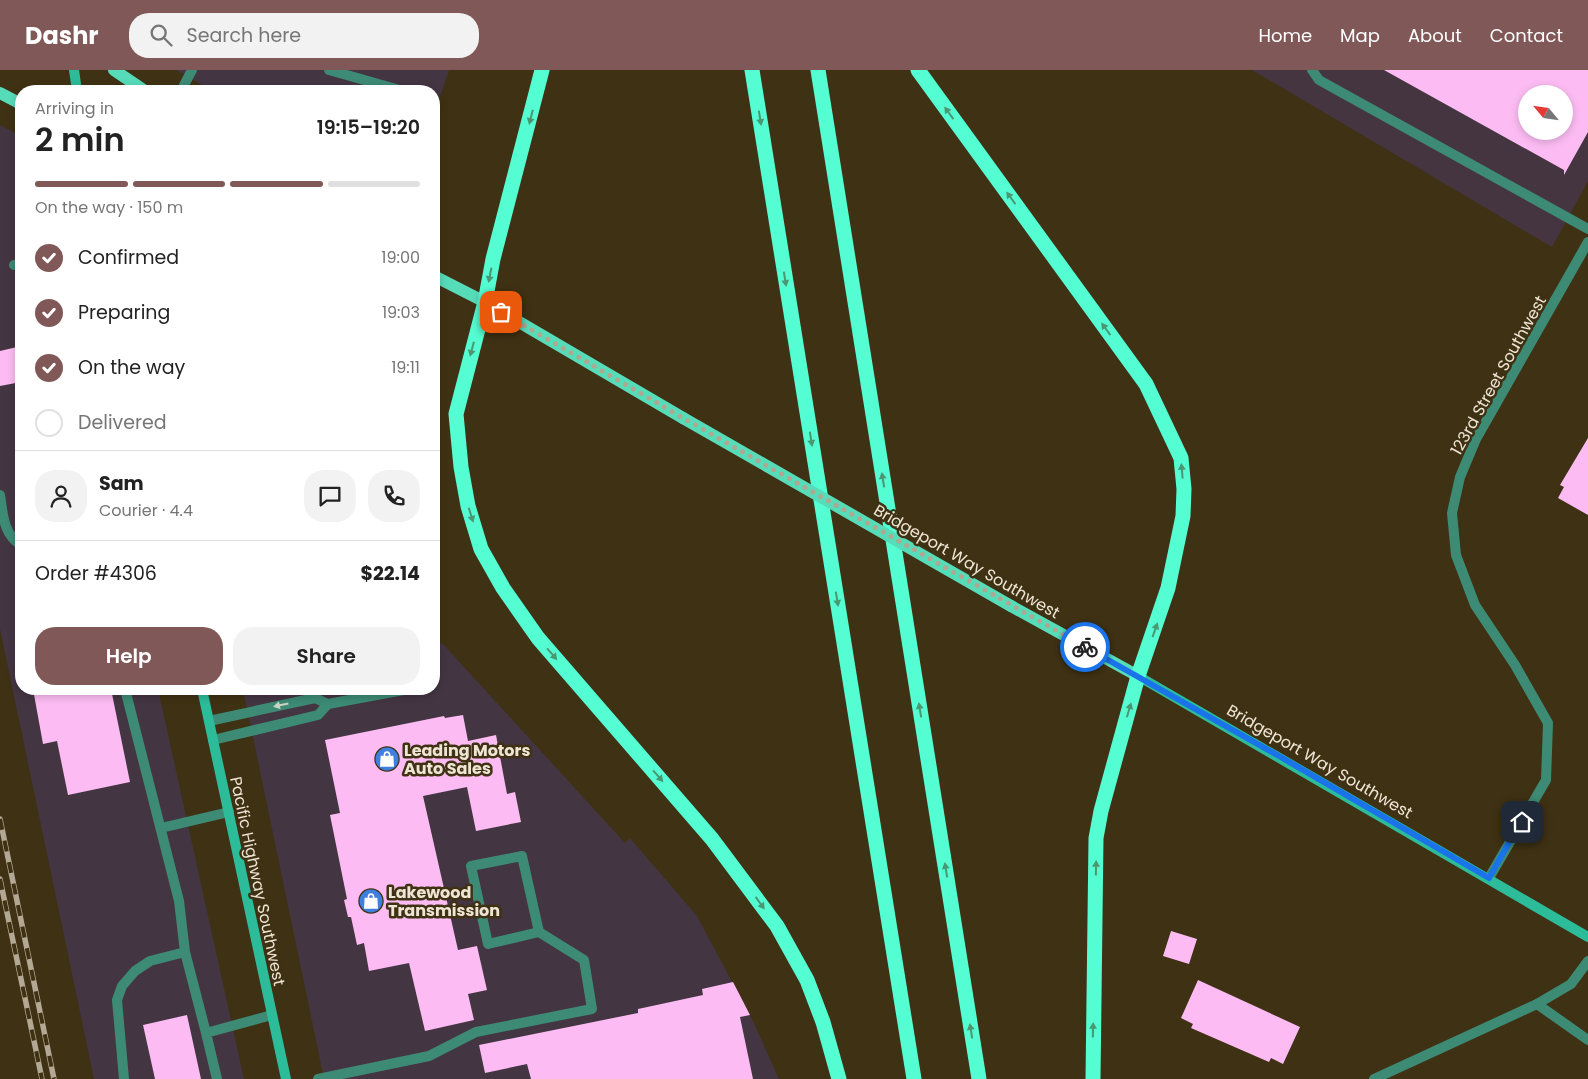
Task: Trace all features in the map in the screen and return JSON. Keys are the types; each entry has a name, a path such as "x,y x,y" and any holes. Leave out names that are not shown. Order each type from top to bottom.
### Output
{"highway":[{"path":"542,70 493,259 485,302 456,414 461,467 468,506 481,549 502,588 538,638 712,838 777,926 807,980 823,1022 839,1079"},
{"path":"752,70 914,1079"},
{"path":"818,70 979,1079"},
{"path":"918,70 1146,384 1181,458 1184,516 1168,588 1138,676 1101,811 1096,838 1093,1079"}],"main road":[{"path":"74,70 76,85"},
{"path":"114,70 136,85"},
{"path":"0,93 15,101"},
{"name":"Bridgeport Way Southwest","path":"440,279 485,302 683,418 1138,676 1588,937"},
{"name":"Pacific Highway Southwest","path":"203,695 286,1079"}],"street":[{"path":"185,85 192,70"},
{"path":"329,70 382,85"},
{"path":"1312,70 1320,80 1588,229"},
{"name":"123rd Street Southwest","path":"1489,878 1546,780 1548,723 1515,665 1476,605 1456,555 1452,513 1460,477 1476,439 1588,242"},
{"path":"0,495 6,527 9,534 15,540"},
{"path":"127,695 179,901 185,952 216,1079"},
{"path":"209,721 315,698 328,704 377,695"},
{"path":"213,740 318,715 328,704"},
{"path":"161,828 229,812"},
{"path":"318,1079 429,1056 476,1032 592,1009 584,960 539,932 488,944 471,866 522,856 539,932"},
{"path":"124,1079 117,1000 122,986 135,971 150,961 185,952"},
{"path":"1374,1079 1537,1004 1571,984 1588,961"},
{"path":"1537,1004 1588,1040"},
{"path":"206,1033 272,1015"}],"shaded area":[{"path":"176,70 449,70 440,97 440,85 202,85"},
{"path":"1252,70 1588,70 1588,181 1552,247"},
{"path":"0,125 15,133 15,695 159,695 244,1079 94,1079 0,629"},
{"path":"440,643 625,843 630,838 697,916 753,1021 779,1079 324,1079 244,695 440,695"}],"building":[{"path":"1384,70 1588,70 1588,132 1564,175 1564,170"},
{"path":"15,347 15,383 0,386 0,351"},
{"path":"1588,438 1588,515 1558,498 1564,487 1560,485"},
{"path":"34,695 112,695 130,782 68,795 57,741 43,744"},
{"path":"463,715 468,741 496,735 507,794 515,792 521,822 476,831 467,787 423,796 458,950 477,946 487,990 468,994 474,1020 425,1031 409,963 369,971 364,943 357,945 351,917 348,917 344,900 347,899 330,815 340,813 325,740 444,716 445,718"},
{"path":"1171,931 1197,939 1189,964 1163,956"},
{"path":"1198,980 1300,1027 1283,1064 1271,1058 1269,1062 1191,1028 1193,1024 1181,1018"},
{"path":"733,982 750,1015 740,1017 753,1079 531,1079 527,1064 485,1073 479,1045 638,1013 638,1009 703,995 702,989"},
{"path":"187,1015 201,1079 155,1079 143,1025"}],"railway":[{"path":"0,819 54,1079"},
{"path":"0,879 42,1079"}],"way so far":[{"path":"501,312 1085,647"}],"place":[{"name":"Leading Motors Auto Sales","path":"387,759"},
{"name":"Lakewood Transmission","path":"371,901"}],"route":[{"path":"1085,647 1279,756 1489,878 1522,822"}]}
